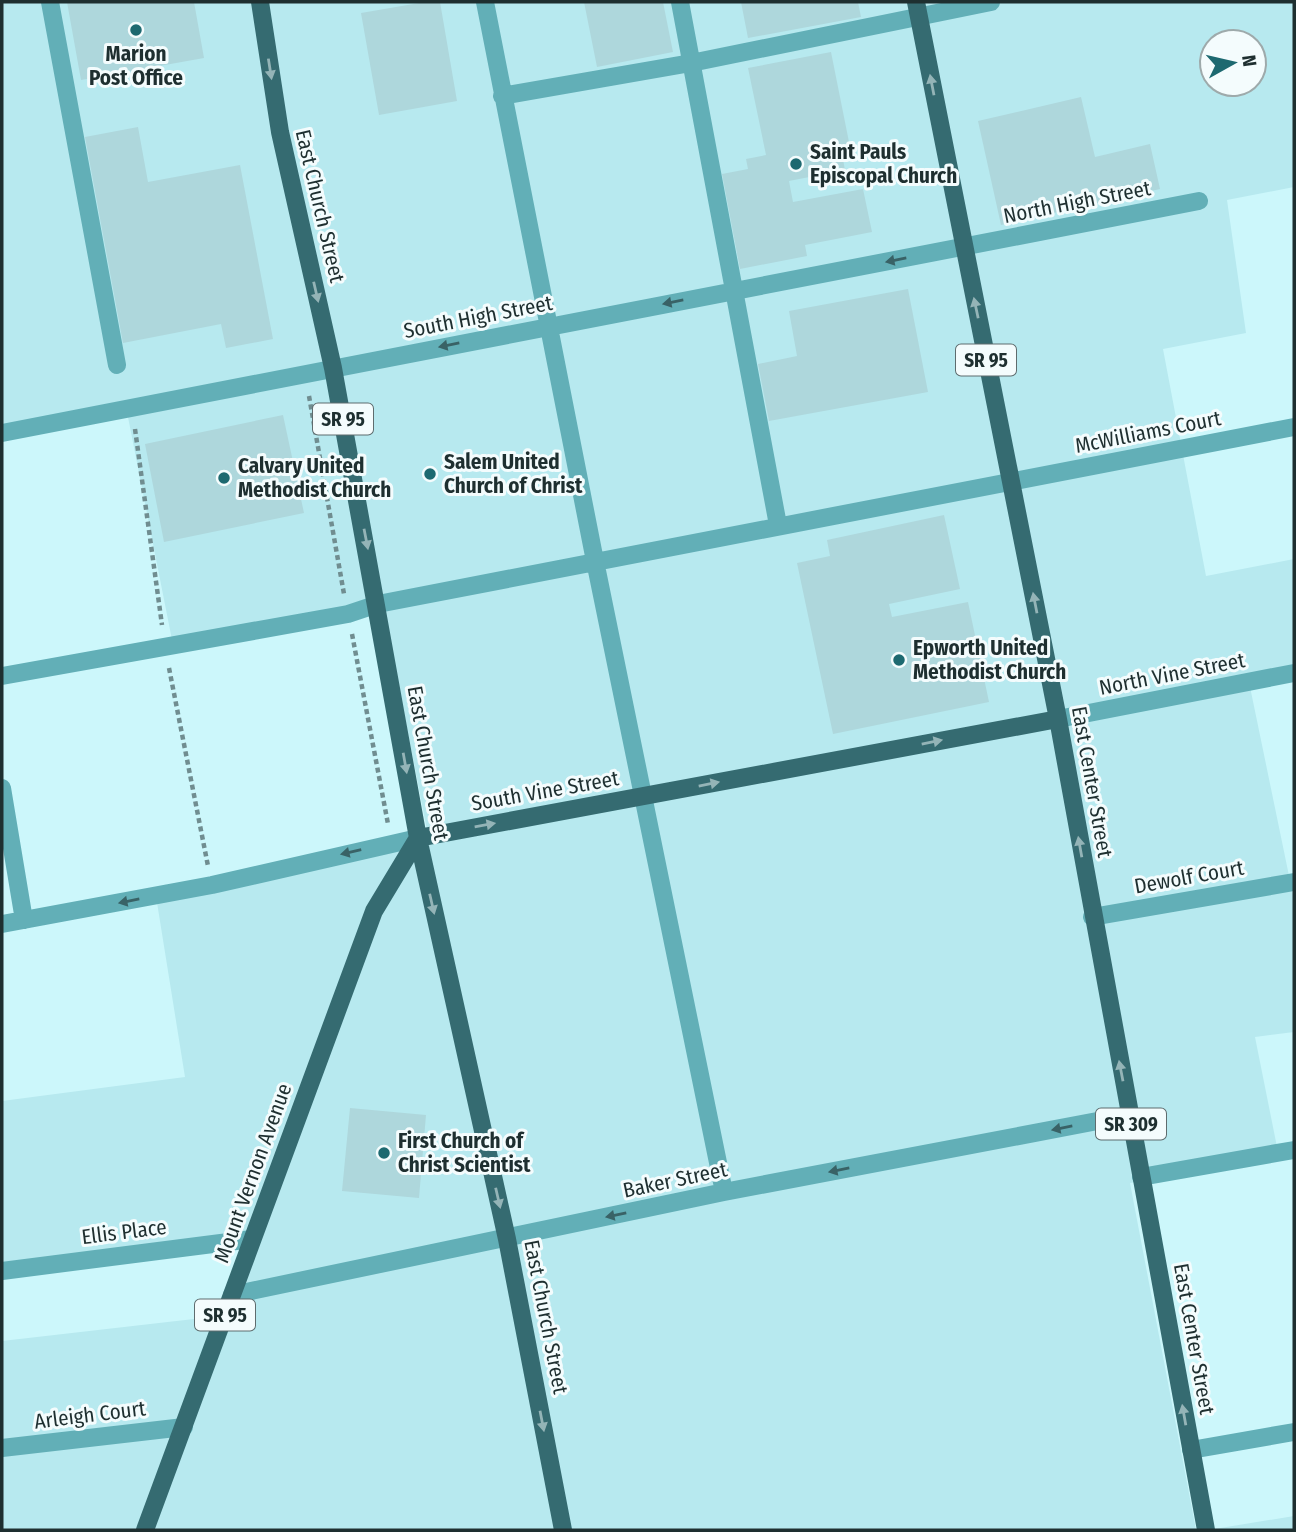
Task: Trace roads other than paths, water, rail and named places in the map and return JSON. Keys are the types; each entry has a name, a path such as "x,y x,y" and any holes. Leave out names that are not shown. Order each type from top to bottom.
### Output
{"main road":[{"name":"East Church Street","path":"260,2 280,131 333,368 378,604 418,838 508,1239 563,1530"},
{"name":"East Center Street","path":"917,9 1058,719 1206,1530"},
{"name":"South Vine Street","path":"418,838 1058,719"},
{"name":"Mount Vernon Avenue","path":"145,1530 374,911 418,838"}],"street":[{"path":"50,2 117,365"},
{"path":"485,2 642,797 724,1192"},
{"path":"680,2 778,525"},
{"path":"502,96 691,62 917,9 991,2"},
{"name":"North High Street","path":"963,248 1199,201"},
{"name":"South High Street","path":"2,433 732,290 963,248"},
{"name":"McWilliams Court","path":"2,676 348,614 378,604 595,561 1294,427"},
{"name":"North Vine Street","path":"1058,719 1294,673"},
{"path":"2,788 24,920"},
{"name":"South Vine Street","path":"2,924 212,885 418,838"},
{"name":"Dewolf Court","path":"1092,917 1294,882"},
{"name":"Baker Street","path":"232,1295 724,1192 1129,1115"},
{"path":"1141,1177 1294,1150"},
{"name":"Ellis Place","path":"2,1271 252,1239"},
{"name":"Arleigh Court","path":"2,1448 184,1427"},
{"path":"1191,1450 1294,1432"}],"place":[{"name":"Marion Post Office","path":"136,30"},
{"name":"Saint Pauls Episcopal Church","path":"796,164"},
{"name":"Salem United Church of Christ","path":"430,474"},
{"name":"Calvary United Methodist Church","path":"224,478"},
{"name":"Epworth United Methodist Church","path":"899,660"},
{"name":"First Church of Christ Scientist","path":"384,1153"}]}
